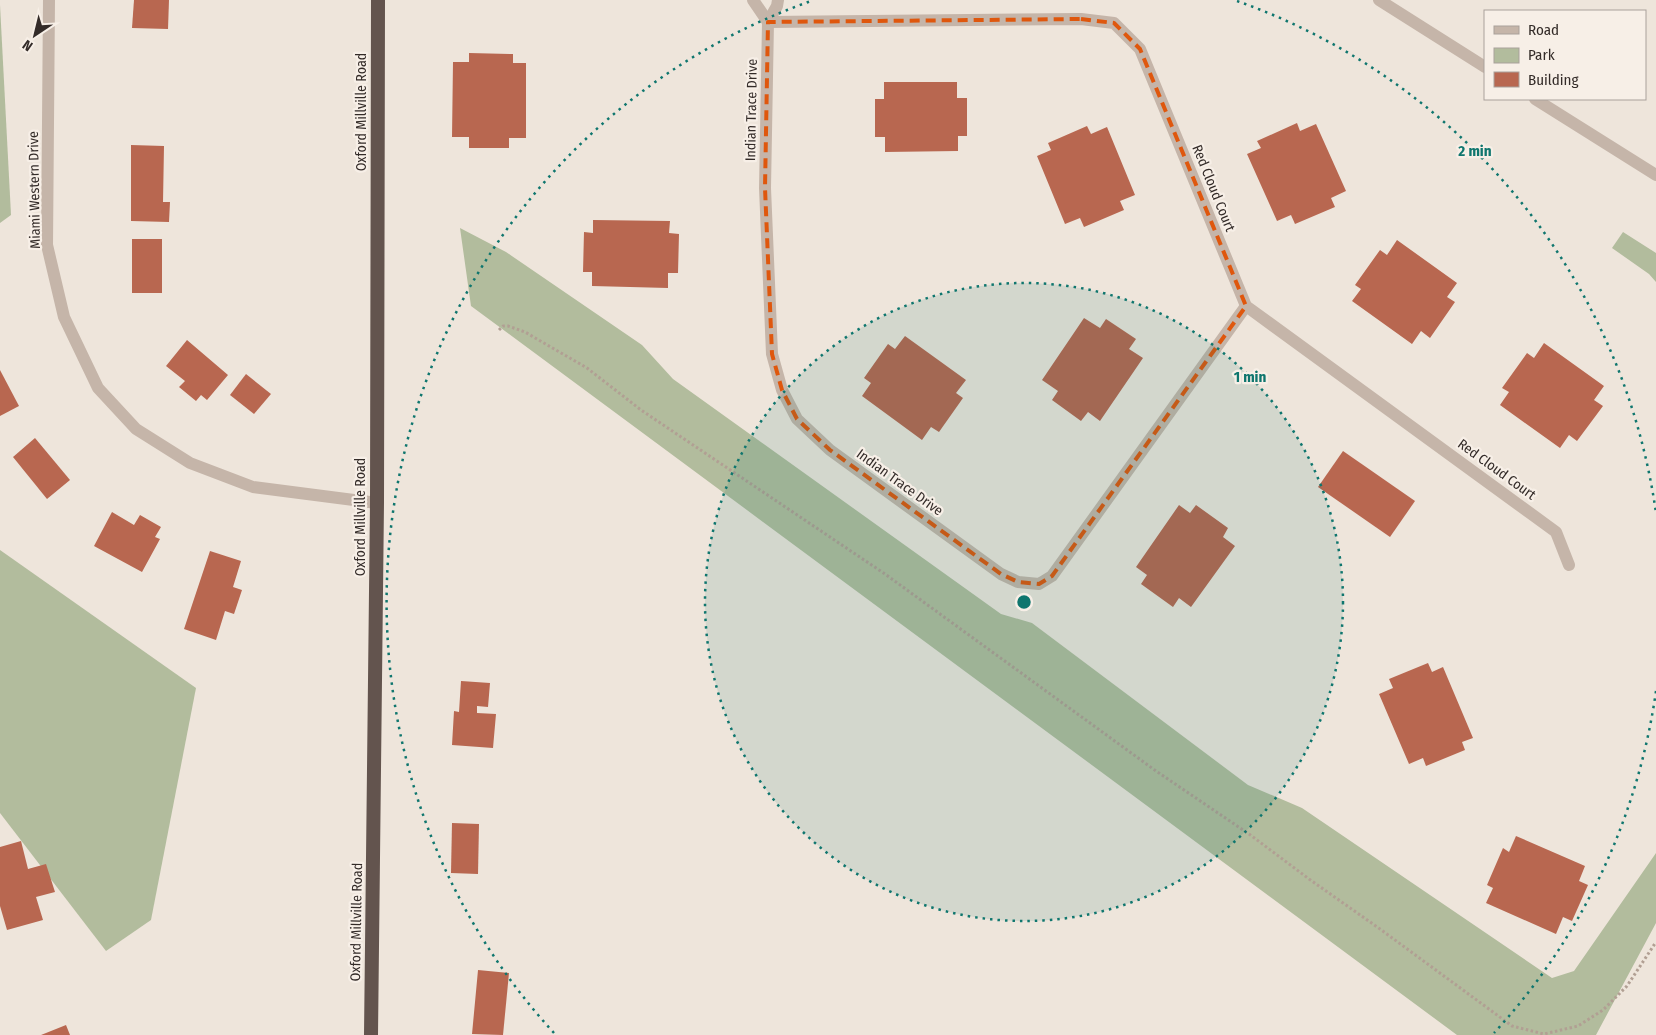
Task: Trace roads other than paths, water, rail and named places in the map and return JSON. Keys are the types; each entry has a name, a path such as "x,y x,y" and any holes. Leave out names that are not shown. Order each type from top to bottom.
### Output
{"highway":[{"name":"Oxford Millville Road","path":"372,1035 377,503 378,0"}],"street":[{"name":"Miami Western Drive","path":"49,0 47,245 64,317 98,388 136,429 190,463 253,487 377,503"},
{"path":"754,0 768,22"},
{"name":"Indian Trace Drive","path":"778,0 777,6 768,22 765,188 772,354 782,390 796,419 830,450 1001,574 1018,582 1039,584 1052,576 1246,306"},
{"path":"1379,0 1484,66"},
{"name":"Red Cloud Court","path":"768,22 1080,18 1114,23 1140,49 1246,306 1556,532 1569,565"},
{"path":"1537,100 1656,175"}]}
